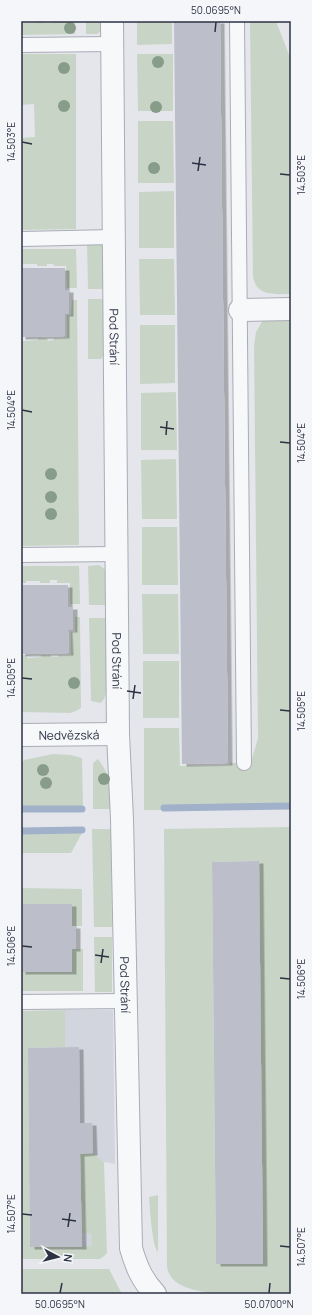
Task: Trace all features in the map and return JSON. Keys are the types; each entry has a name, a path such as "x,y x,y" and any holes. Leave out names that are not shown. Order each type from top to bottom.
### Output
{"street":[{"name":"Pod Strání","path":"112,21 118,734 122,819 131,1248 138,1271 145,1283 155,1294"},
{"path":"240,310 291,309"},
{"name":"Nedvězská","path":"21,735 118,734"}],"lane":[{"path":"237,21 244,763"},
{"path":"21,45 111,44"},
{"path":"21,239 113,237"},
{"path":"21,556 116,554"},
{"path":"21,1002 125,1002"}],"shaded area":[{"path":"65,1010 113,1010 115,1164 104,1162 93,1153 82,1233 92,1233 92,1247 30,1247 28,1048 65,1047"}],"green space":[{"path":"35,21 51,23 52,21 75,21 75,34 21,35 21,23 35,23"},
{"path":"86,21 103,21 102,30 97,34 86,34"},
{"path":"137,21 172,21 172,44 137,45"},
{"path":"250,21 276,21 291,60 291,294 272,294 262,291 255,283 253,276"},
{"path":"21,54 76,54 76,229 21,230 21,138 35,137 34,104 21,105"},
{"path":"137,54 173,54 173,111 138,111"},
{"path":"138,121 173,121 174,183 138,183"},
{"path":"174,191 174,248 139,248 139,192"},
{"path":"87,244 106,244 106,289 88,289"},
{"path":"21,249 76,249 77,288 67,288 66,266 54,266 53,264 47,264 47,266 37,266 37,264 23,264 21,267"},
{"path":"139,259 174,259 175,315 140,315"},
{"path":"88,299 107,299 104,354 101,359 88,359"},
{"path":"72,300 77,300 79,545 21,546 21,339 23,339 23,341 47,338 48,341 54,340 54,338 67,338 67,315 71,315"},
{"path":"291,314 291,806 164,808 164,810 144,810 144,728 179,728 180,766 230,765 230,763 251,762 258,738 254,346 256,332 263,320"},
{"path":"140,325 175,325 175,383 140,384"},
{"path":"176,392 177,450 141,450 141,393"},
{"path":"176,459 177,519 142,519 141,460"},
{"path":"142,527 177,527 178,585 142,585"},
{"path":"99,565 107,571 109,605 89,605 88,566"},
{"path":"21,566 79,566 80,604 70,604 70,583 57,583 57,580 50,580 50,583 26,581 26,583 21,583"},
{"path":"142,594 178,594 179,654 143,654"},
{"path":"75,617 80,617 81,708 70,713 21,712 21,655 26,655 27,658 41,657 41,655 58,657 58,655 71,655 71,632 75,632"},
{"path":"89,618 109,618 107,690 101,703 91,701"},
{"path":"143,661 179,661 179,718 143,718"},
{"path":"53,754 71,755 82,758 83,807 21,807 21,764 24,760"},
{"path":"98,759 103,765 108,777 111,809 93,809 93,763"},
{"path":"291,827 291,1294 248,1295 200,1291 176,1282 167,1269 164,829","holes":["258,861 263,1263 216,1264 212,862"]},
{"path":"92,829 111,829 112,927 94,927"},
{"path":"82,833 71,853 21,853 21,834"},
{"path":"21,888 82,889 82,926 72,926 71,904 21,904"},
{"path":"94,937 112,937 112,992 95,992"},
{"path":"72,949 83,949 83,991 21,991 21,972"},
{"path":"65,1010 65,1047 28,1048 30,1247 92,1246 91,1233 82,1233 80,1154 93,1153 104,1162 107,1253 100,1259 21,1259 21,1011"},
{"path":"158,1195 158,1252 154,1242 149,1197"},
{"path":"21,1269 109,1269 122,1294 21,1294"}],"building":[{"path":"174,21 220,21 228,763 182,764"},
{"path":"21,268 65,268 65,290 69,290 69,314 65,314 65,336 21,337"},
{"path":"21,585 68,585 68,607 73,607 73,630 68,630 69,653 21,654"},
{"path":"259,861 263,1264 216,1264 212,862"},
{"path":"21,904 72,904 72,926 76,926 76,949 72,949 72,972 21,972"},
{"path":"79,1047 80,1123 92,1123 93,1153 80,1154 82,1247 30,1247 28,1048"}],"waterway":[{"path":"164,808 291,806"},
{"path":"21,809 82,809"},
{"path":"21,831 82,830"}]}
